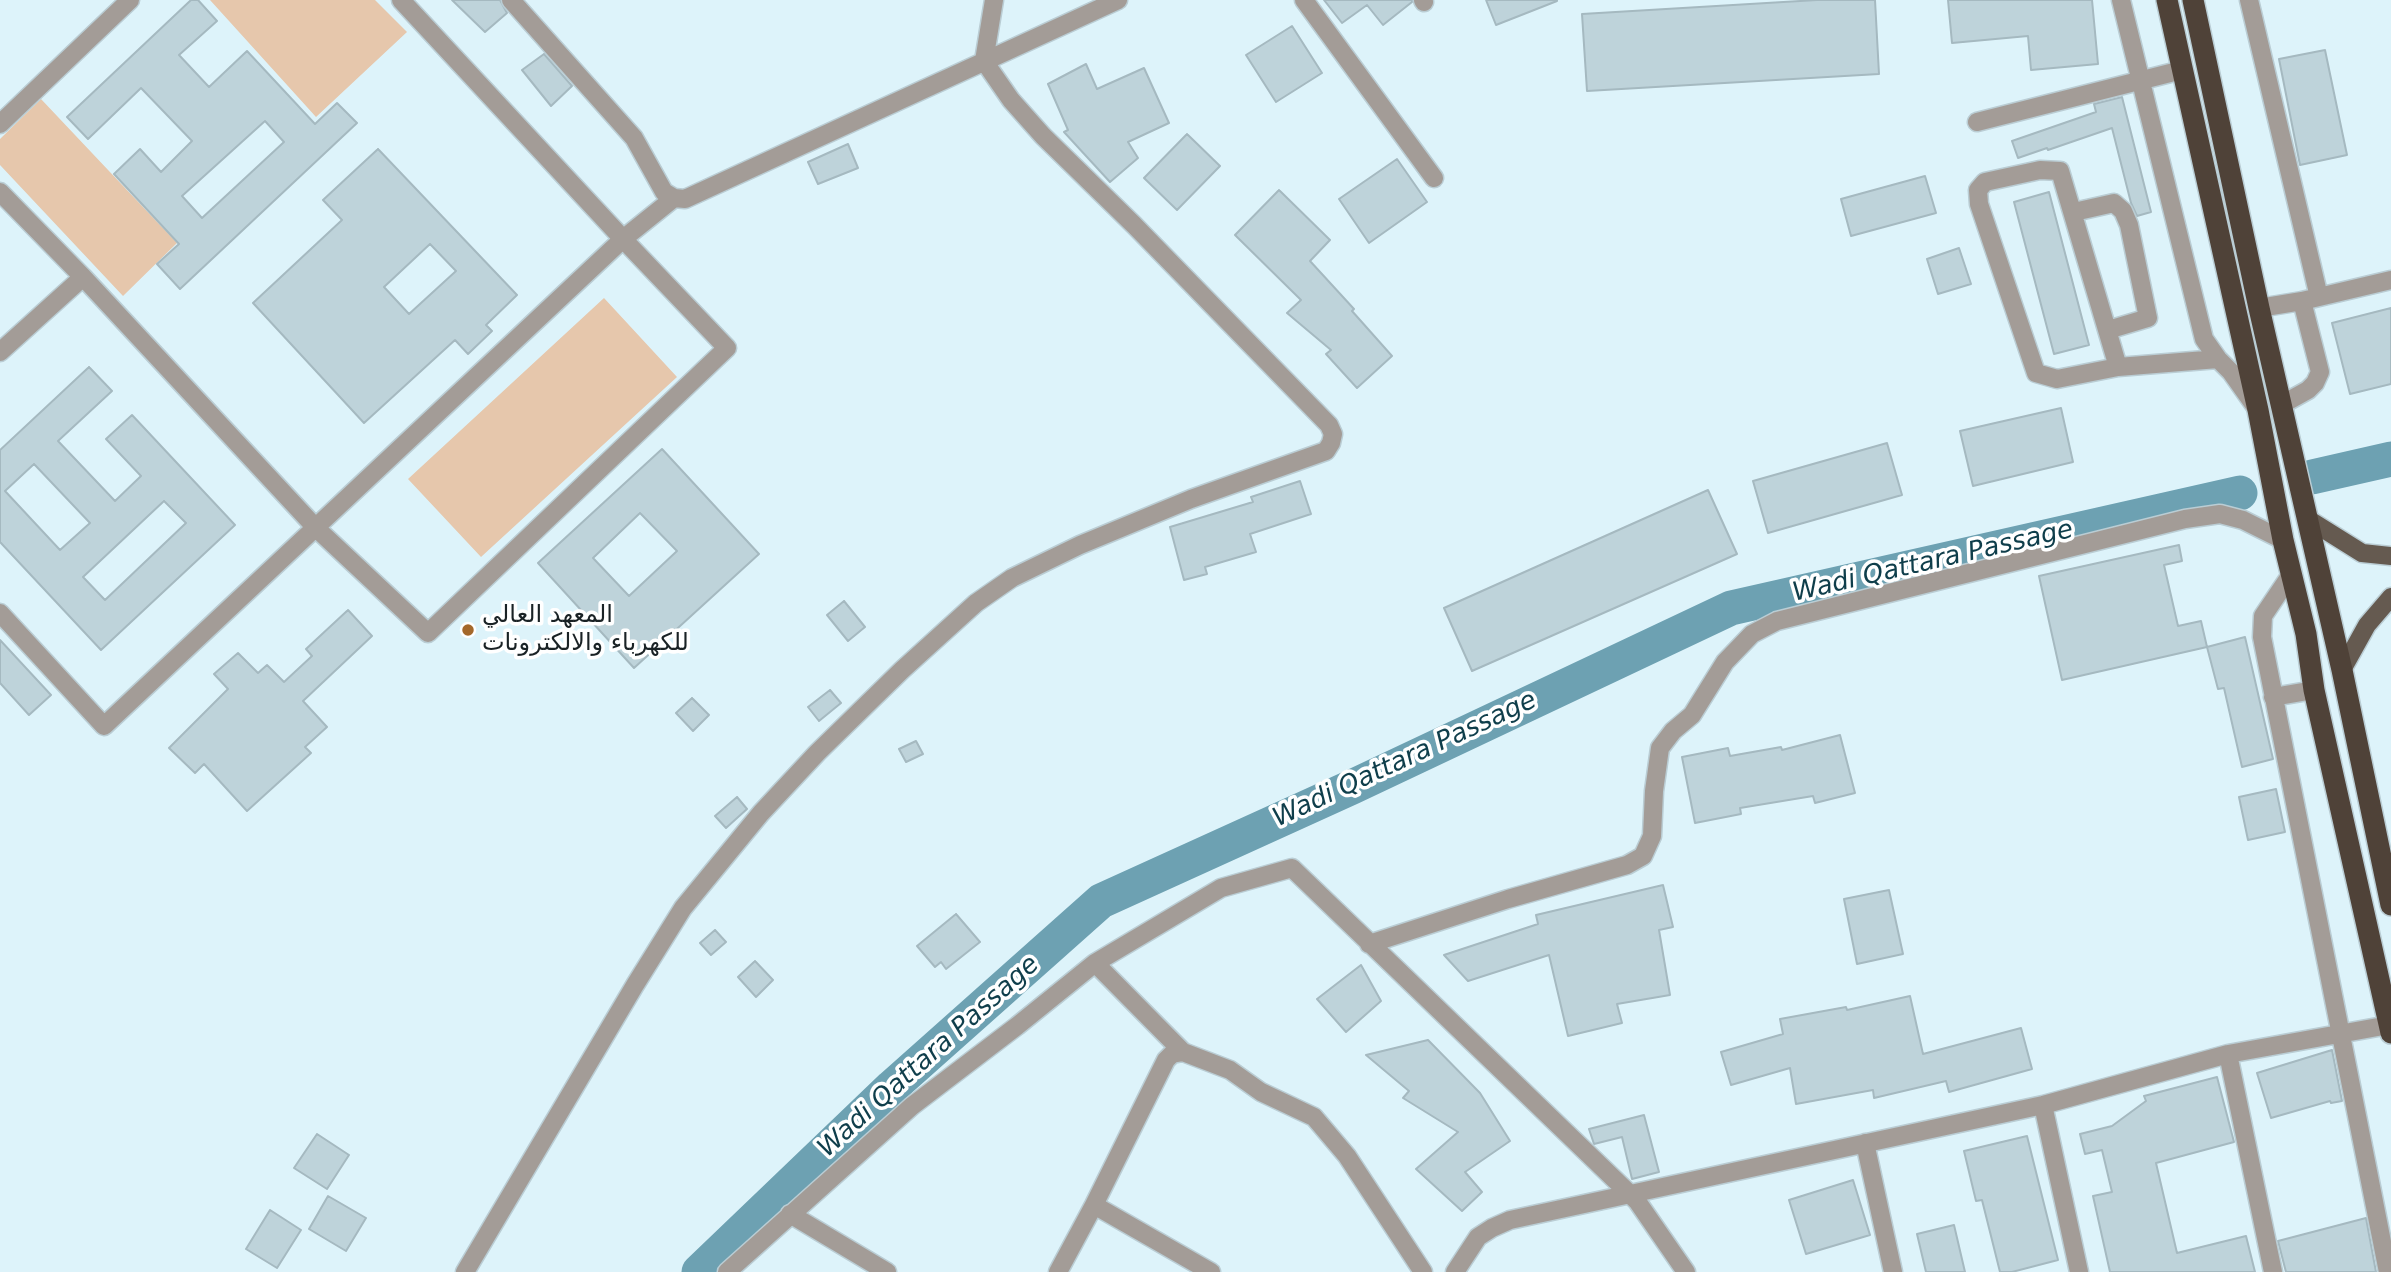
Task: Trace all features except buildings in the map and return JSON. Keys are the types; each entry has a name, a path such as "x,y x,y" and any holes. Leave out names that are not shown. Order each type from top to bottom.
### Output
{"highway":[{"path":"2167,0 2258,410 2283,540 2306,634 2314,690 2390,1029"},
{"path":"2193,0 2259,308 2342,670 2391,905"}],"main road":[{"path":"2306,518 2362,553 2391,556"},
{"path":"2342,670 2367,625 2391,597"}],"street":[{"path":"0,124 130,0"},
{"path":"0,192 316,527 428,633 727,348 622,239 401,0"},
{"path":"512,0 634,138 664,192 674,198 685,199 1118,0"},
{"path":"465,1272 683,908 761,813 817,753 902,670 976,603 1012,578 1080,545 1191,499 1326,451 1331,443 1333,433 1329,425 1043,136 1011,100 985,61 994,0"},
{"path":"1304,0 1434,178"},
{"path":"2121,0 2204,339 2258,410"},
{"path":"2249,0 2311,299 2320,372 2308,390 2281,405"},
{"path":"1977,122 2182,70"},
{"path":"2119,367 2060,171 2040,170 1985,182 1978,190 1979,204 2035,373 2057,379 2119,367 2218,359"},
{"path":"0,613 104,726 622,239 674,198"},
{"path":"2074,212 2113,203 2123,211 2129,226 2148,318 2108,330"},
{"path":"0,352 83,277"},
{"path":"2259,308 2391,280"},
{"path":"1369,944 1627,864 1643,856 1652,836 1660,748 1692,715 1725,662 1752,634 1777,621 2185,519 2220,514 2244,520 2283,540"},
{"path":"2292,573 2263,617 2262,637 2388,1272"},
{"path":"2273,697 2314,690"},
{"path":"727,1272 912,1106 1017,1027 1094,963 1221,888 1292,868 1629,1193 1644,1210 1686,1272"},
{"path":"1094,963 1183,1052 1230,1070 1261,1092 1314,1117 1346,1156 1423,1272"},
{"path":"1455,1272 1478,1237 1510,1220 2043,1105 2228,1054 2339,1034 2390,1029"},
{"path":"1058,1272 1166,1060 1172,1054 1183,1052"},
{"path":"2228,1054 2273,1272"},
{"path":"2043,1105 2079,1272"},
{"path":"1865,1143 1893,1272"},
{"path":"1094,1205 1211,1272"},
{"path":"790,1214 887,1272"}],"shaded area":[{"path":"210,0 375,0 407,32 316,117"},
{"path":"41,99 177,243 123,296 0,165 0,139"},
{"path":"604,298 677,377 481,557 408,479"}],"waterway":[{"name":"Wadi Qattara Passage","path":"2312,477 2391,459"},
{"name":"Wadi Qattara Passage","path":"699,1272 892,1087 1101,901 1352,787 1731,608 2240,493"}],"place":[{"name":"المعهد العالي للكهرباء والالكترونات","path":"468,630"}]}
